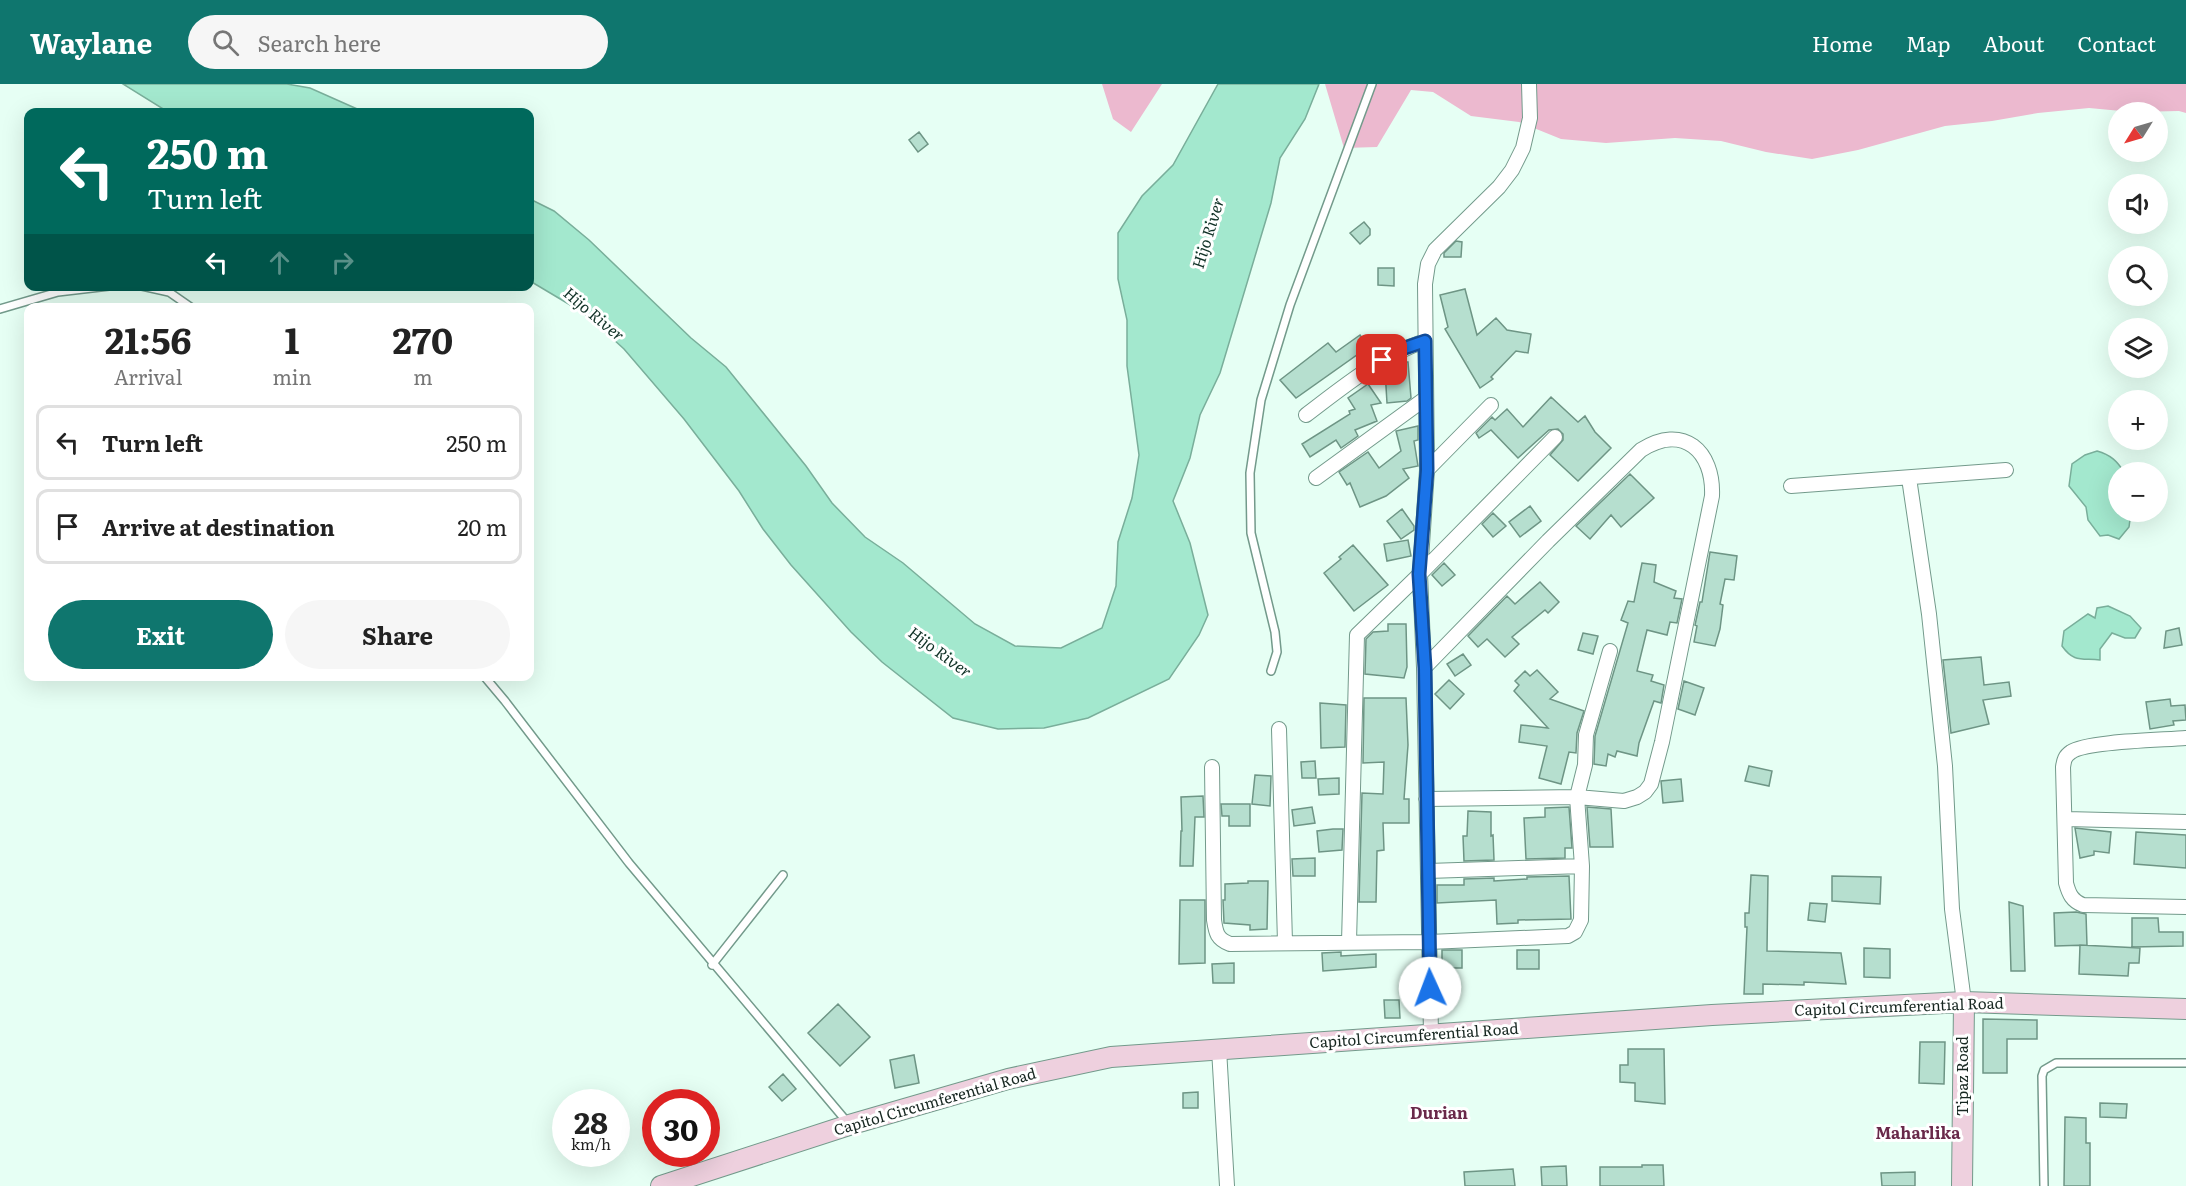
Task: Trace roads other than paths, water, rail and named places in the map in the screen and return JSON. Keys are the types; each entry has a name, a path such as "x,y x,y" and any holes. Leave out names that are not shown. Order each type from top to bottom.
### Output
{"main road":[{"name":"Capitol Circumferential Road","path":"661,1186 849,1125 1008,1079 1111,1057 1712,1015 1964,1002 2186,1009"},
{"name":"Tipaz Road","path":"1962,1186 1964,1002"}],"street":[{"path":"1431,1034 1425,668 1419,574 1427,470 1425,284 1428,264 1435,250 1499,187 1512,170 1523,148 1530,118 1529,84"},
{"path":"1306,415 1382,360 1402,349 1425,341"},
{"path":"1316,478 1426,398"},
{"path":"1427,470 1491,405"},
{"path":"1349,942 1357,634 1555,437"},
{"path":"1425,668 1629,460 1654,441 1669,437 1682,440 1697,448 1708,465 1713,480 1712,496 1662,742 1651,784 1645,792 1624,801 1577,797 1426,799"},
{"path":"1791,486 2006,470"},
{"path":"1909,478 1929,614 1945,766 1952,909 1964,1002"},
{"path":"1212,767 1216,934 1221,941 1230,944 1428,942 1568,936 1575,932 1581,920 1582,866 1577,797 1585,765 1586,735 1610,651"},
{"path":"1279,729 1285,942"},
{"path":"2186,738 2096,745 2073,750 2064,758 2063,767 2066,883 2069,894 2076,902 2083,905 2186,907"},
{"path":"2066,819 2186,822"},
{"path":"1428,871 1582,866"},
{"path":"1219,1049 1227,1186"}],"lane":[{"path":"1271,671 1277,652 1275,632 1251,533 1250,473 1261,400 1290,305 1372,84"},
{"path":"0,309 66,291"},
{"path":"164,291 185,303"},
{"path":"488,681 629,863 849,1125"},
{"path":"712,964 783,875"},
{"path":"2044,1186 2042,1076 2044,1070 2056,1063 2186,1063"}],"water":[{"path":"123,84 287,84 310,88 355,108 162,108"},
{"name":"Hijo River","path":"1218,84 1319,84 1305,119 1280,158 1271,203 1220,373 1200,415 1190,458 1173,501 1190,543 1208,615 1199,635 1169,679 1088,718 1044,728 998,729 953,718 882,662 851,632 791,565 763,529 739,491 684,419 624,349 590,318 534,283 534,201 554,211 589,240 691,338 726,367 806,466 832,503 865,537 903,563 975,624 1015,646 1061,648 1102,628 1116,586 1118,542 1132,498 1139,455 1127,366 1127,320 1118,279 1118,233 1142,196 1173,165"},
{"path":"2097,451 2106,454 2116,462 2108,462 2108,522 2130,522 2129,527 2119,539 2108,535 2100,536 2088,520 2086,507 2069,486 2072,464 2085,455"},
{"path":"2108,606 2130,616 2141,628 2135,638 2125,638 2112,633 2100,649 2100,660 2079,659 2070,655 2062,646 2064,631 2088,614 2095,618 2097,608"}],"district":[{"name":"Durian","path":"1439,1113"},
{"name":"Maharlika","path":"1918,1133"}]}
